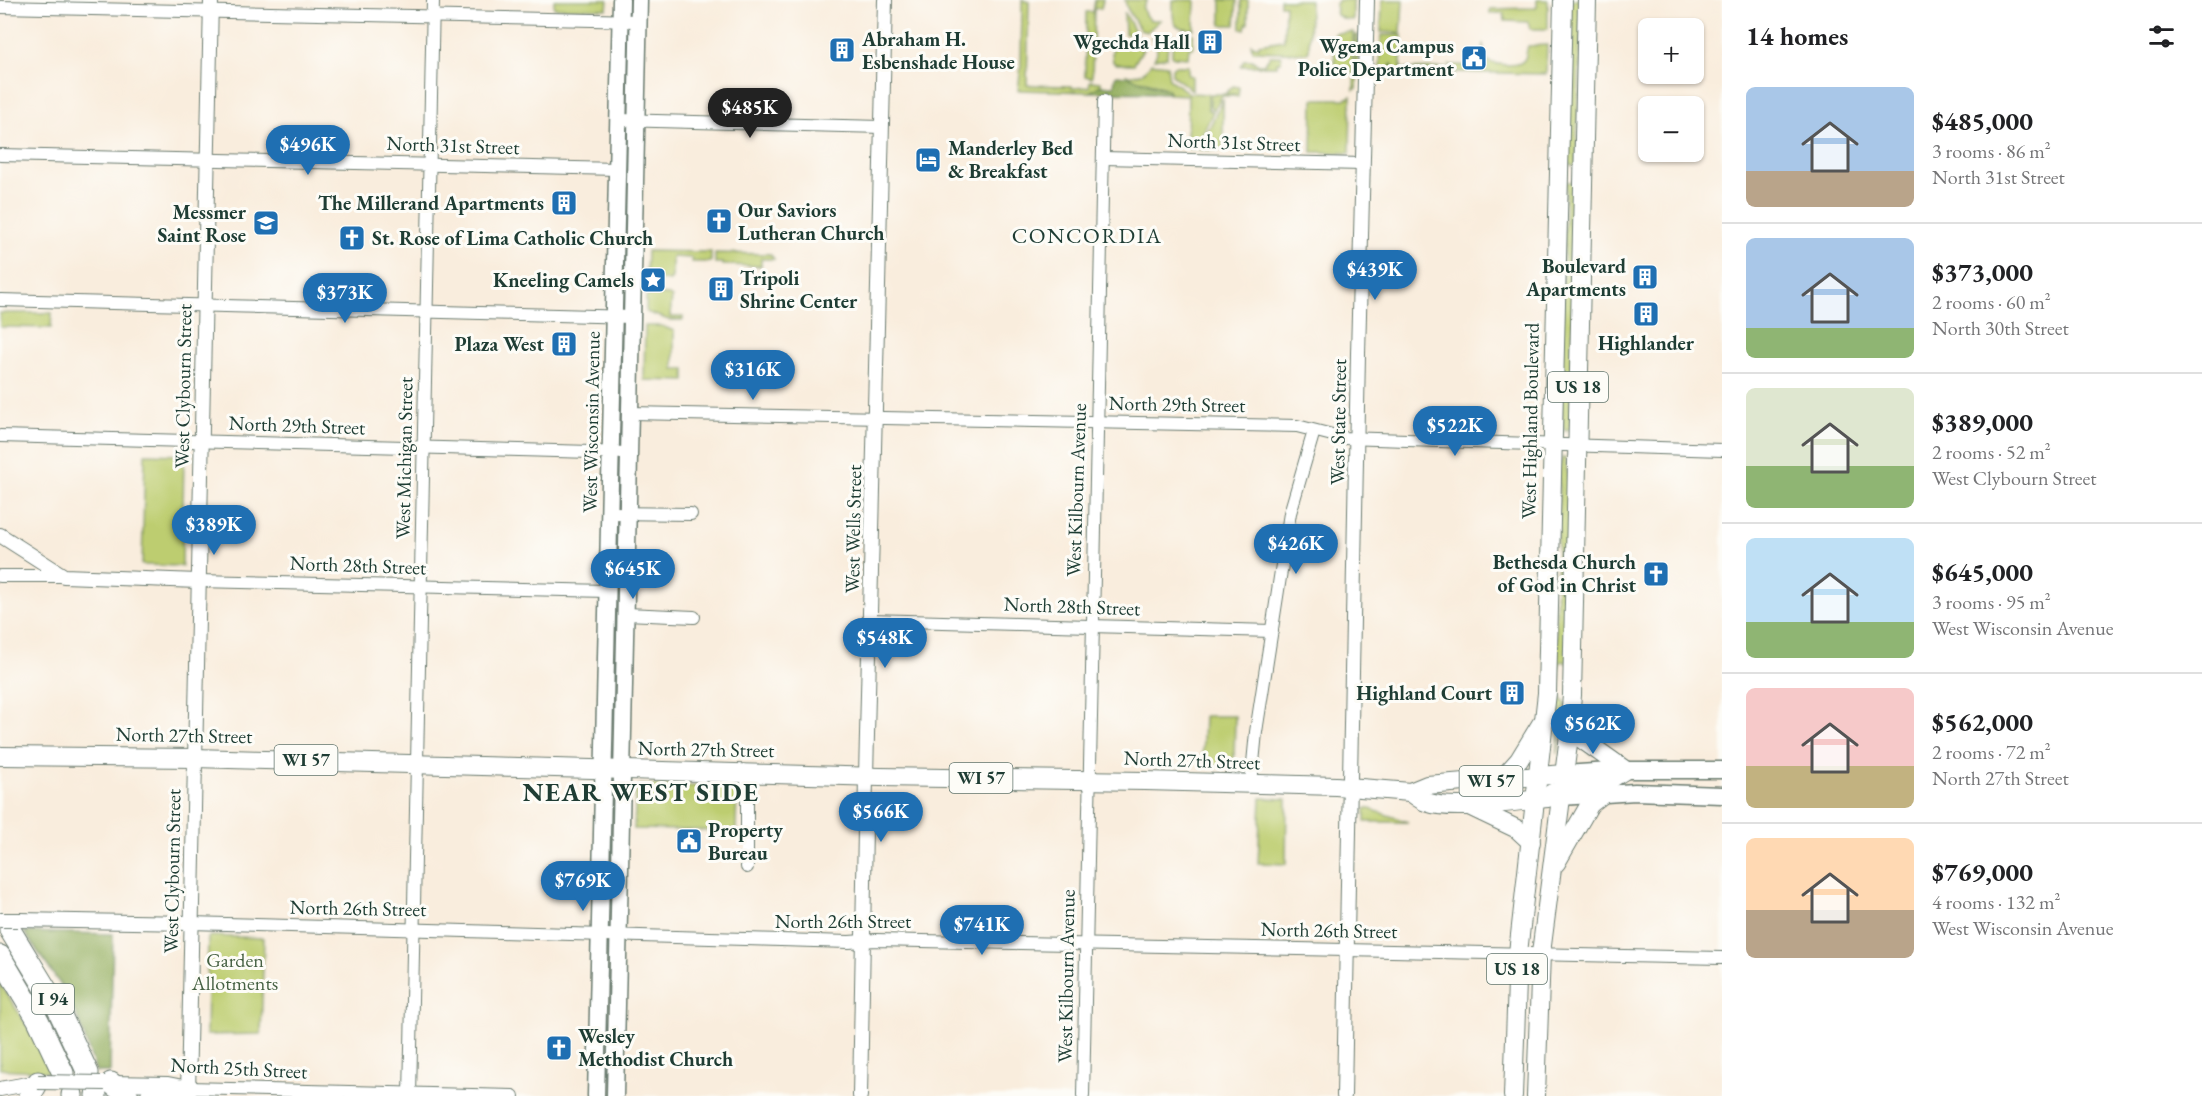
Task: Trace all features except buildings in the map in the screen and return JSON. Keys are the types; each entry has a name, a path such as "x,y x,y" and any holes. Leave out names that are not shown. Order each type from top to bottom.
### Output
{"highway":[{"name":"I 94","path":"9,923 99,1086"},
{"name":"I 94","path":"0,956 38,1020 63,1072"},
{"path":"99,1086 128,1096"},
{"path":"151,1096 188,1092"}],"main road":[{"name":"West Wisconsin Avenue","path":"596,1096 608,591 618,513 620,453 614,317 621,0"},
{"name":"West Wisconsin Avenue","path":"620,453 630,413 639,0"},
{"name":"West Highland Boulevard","path":"1550,787 1545,717 1563,0"},
{"name":"West Highland Boulevard","path":"1531,842 1570,723 1587,0"},
{"name":"West Wisconsin Avenue","path":"615,1096 626,614 618,513"},
{"path":"608,591 616,601 617,620 625,632"},
{"path":"1547,693 1554,725 1550,787 1612,778 1625,770 1722,770"},
{"path":"1502,780 1520,760 1545,717"},
{"path":"1570,723 1580,738 1625,770"},
{"name":"North 27th Street","path":"0,756 195,758 866,776 1089,779 1410,792 1427,785 1502,780 1603,794 1635,792 1722,795"},
{"path":"0,766 23,756"},
{"name":"North 27th Street","path":"1410,792 1425,802 1467,805 1550,787"},
{"name":"US 18","path":"1536,1096 1540,954 1551,873 1550,787"},
{"path":"1551,873 1590,804 1603,794"},
{"name":"WI 57","path":"1467,805 1517,829 1531,842"},
{"name":"US 18","path":"1513,1096 1518,953 1531,842"}],"street":[{"name":"West Michigan Street","path":"410,1095 433,0"},
{"name":"West Wells Street","path":"860,1096 885,0"},
{"name":"West State Street","path":"1344,1096 1367,0"},
{"path":"0,7 211,6 432,18 638,21"},
{"name":"West Clybourn Street","path":"188,1092 211,6"},
{"name":"West Kilbourn Avenue","path":"1083,1096 1104,101"},
{"path":"618,120 882,127"},
{"name":"North 31st Street","path":"0,155 617,169"},
{"name":"North 31st Street","path":"1103,158 1363,165"},
{"path":"0,300 632,317"},
{"name":"North 29th Street","path":"630,413 1297,426 1344,438 1722,450"},
{"path":"1251,784 1256,732 1290,513 1314,431"},
{"name":"North 29th Street","path":"0,436 620,453"},
{"path":"618,513 691,514"},
{"path":"0,535 64,576"},
{"name":"North 28th Street","path":"0,576 608,591"},
{"path":"626,614 694,617"},
{"name":"North 28th Street","path":"870,620 1272,631"},
{"path":"747,773 747,867"},
{"name":"North 26th Street","path":"9,923 190,924 849,942 1086,943 1347,951 1722,958"},
{"path":"0,1078 34,1089"},
{"name":"North 25th Street","path":"0,1089 168,1084 188,1092 513,1096"}],"green space":[{"path":"554,0 608,0 607,9 554,8"},
{"path":"1022,0 1029,2 1027,85 1089,87 1090,81 1101,82 1101,86 1090,92 1018,90 1021,66"},
{"path":"1095,0 1103,0 1101,8 1094,9 1092,78 1085,76 1086,12 1093,12"},
{"path":"1125,0 1147,0 1143,8 1145,15 1150,20 1160,20 1147,32 1140,30"},
{"path":"1173,0 1195,0 1194,29 1186,29 1174,22"},
{"path":"1221,0 1237,0 1235,25 1221,25"},
{"path":"1241,0 1248,0 1248,24 1245,29 1241,28"},
{"path":"1280,0 1310,0 1309,50 1306,53 1253,51 1251,44 1258,47 1259,44 1284,40 1285,5 1280,5"},
{"path":"1339,0 1353,0 1353,20 1337,15 1335,5"},
{"path":"1382,0 1403,0 1401,33 1381,32"},
{"path":"1537,0 1548,0 1548,29 1530,29 1528,22 1505,21 1504,13 1490,13 1490,9 1535,8"},
{"path":"1569,0 1582,0 1576,165 1573,166 1566,162"},
{"path":"1125,13 1137,35 1125,34"},
{"path":"1353,32 1352,74 1334,73 1335,33"},
{"path":"1155,34 1172,34 1168,43 1167,57 1154,59 1157,48 1151,38"},
{"path":"1182,34 1193,34 1193,48 1189,48 1188,58 1172,55 1174,40"},
{"path":"1355,35 1358,35 1357,88 1354,90"},
{"path":"1381,35 1402,35 1401,69 1448,68 1453,71 1450,65 1482,66 1483,43 1485,59 1488,61 1504,65 1516,64 1526,57 1528,46 1547,45 1546,74 1456,72 1454,76 1451,72 1394,70 1388,71 1389,73 1385,69 1380,69"},
{"path":"1117,45 1140,46 1143,49 1134,64 1117,64 1113,62 1112,53 1113,47"},
{"path":"1270,56 1281,56 1281,62 1277,62 1277,66 1241,66 1244,60 1264,64"},
{"path":"1151,63 1167,65 1169,79 1189,93 1208,94 1208,109 1213,112 1195,149 1189,149 1187,142 1188,95 1168,94 1168,89 1146,81 1135,80 1127,75 1141,73"},
{"path":"1392,64 1395,71 1451,72 1454,76 1390,75 1388,69"},
{"path":"1174,66 1188,66 1188,75 1192,76 1192,90 1172,75"},
{"path":"1117,75 1168,89 1169,93 1090,92 1099,86 1114,86"},
{"path":"1233,86 1239,87 1238,96 1222,96 1214,110 1210,107 1210,94 1225,94"},
{"path":"1351,96 1350,153 1312,152 1313,99 1345,99"},
{"path":"1223,99 1223,150 1199,150"},
{"path":"1566,182 1577,182 1570,429 1565,431 1560,397"},
{"path":"647,251 711,252 711,262 692,262 692,258 672,257 670,281 646,278"},
{"path":"715,253 770,254 774,259 761,259 761,266 723,265 723,263 715,263"},
{"path":"651,294 672,297 670,317 683,317 683,320 669,320 646,312 646,297"},
{"path":"0,313 52,313 51,328 0,327"},
{"path":"645,326 662,326 674,331 674,369 685,369 685,381 644,380"},
{"path":"145,454 184,455 182,566 142,565"},
{"path":"1562,458 1565,458 1571,492 1567,663 1563,661 1559,663 1559,696 1566,704 1558,754 1559,717 1555,675 1559,467"},
{"path":"1204,716 1235,716 1234,760 1228,765 1202,764"},
{"path":"640,785 737,787 736,831 634,829 636,788"},
{"path":"1261,798 1287,799 1286,864 1258,863"},
{"path":"1365,809 1408,822 1365,822"},
{"path":"24,932 113,934 110,1072 96,1072 79,1021 62,987"},
{"name":"Garden Allotments","path":"210,936 264,938 261,1034 206,1035 208,938"},
{"path":"0,983 26,1024 50,1072 0,1069"}],"place":[{"name":"Wgechda Hall","path":"1210,42"},
{"name":"Abraham H. Esbenshade House","path":"842,50"},
{"name":"Wgema Campus Police Department","path":"1474,58"},
{"name":"Manderley Bed & Breakfast","path":"928,160"},
{"name":"The Millerand Apartments","path":"564,203"},
{"name":"Our Saviors Lutheran Church","path":"719,221"},
{"name":"Messmer Saint Rose","path":"266,223"},
{"name":"St. Rose of Lima Catholic Church","path":"352,238"},
{"name":"Boulevard Apartments","path":"1645,277"},
{"name":"Kneeling Camels","path":"653,280"},
{"name":"Tripoli Shrine Center","path":"721,289"},
{"name":"Highlander","path":"1646,314"},
{"name":"Plaza West","path":"564,344"},
{"name":"Bethesda Church of God in Christ","path":"1656,574"},
{"name":"Highland Court","path":"1512,693"},
{"name":"Property Bureau","path":"689,841"},
{"name":"Wesley Methodist Church","path":"559,1048"}],"district":[{"name":"CONCORDIA","path":"1087,235"},
{"name":"NEAR WEST SIDE","path":"641,792"}]}
